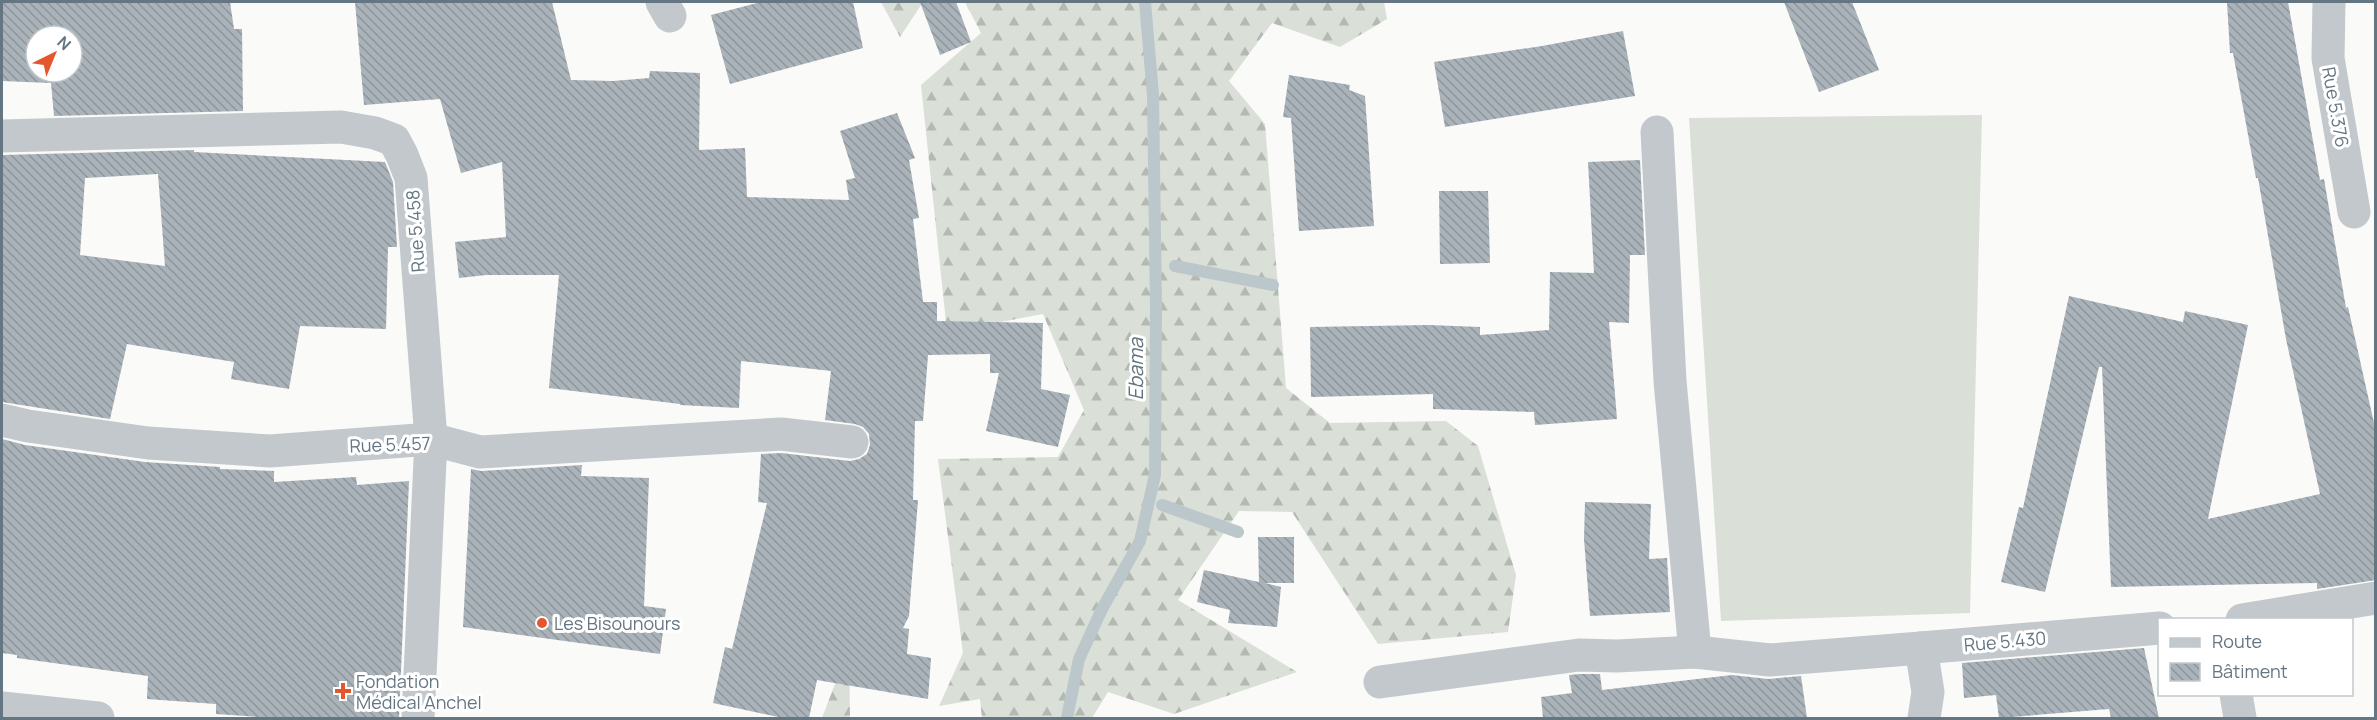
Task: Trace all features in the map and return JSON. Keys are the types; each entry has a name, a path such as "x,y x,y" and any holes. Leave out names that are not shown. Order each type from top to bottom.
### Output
{"street":[{"name":"Rue 5.376","path":"2329,2 2328,58 2354,212"},
{"name":"Rue 5.458","path":"2,136 341,127 394,140 411,178 431,439 418,718"},
{"path":"1657,132 1670,381 1695,652"},
{"name":"Rue 5.457","path":"2,420 27,426 148,443 270,451 431,439 480,452 781,434 852,442"},
{"path":"2254,618 2376,598"},
{"name":"Rue 5.430","path":"1380,682 1579,655 1617,656 1695,652 1770,660 2158,628"},
{"path":"1921,648 1928,692 1924,718"},
{"path":"2236,696 2240,718"},
{"path":"2,708 98,718"}],"green space":[{"path":"881,2 923,2 900,37"},
{"path":"965,2 1384,2 1387,19 1340,47 1272,23 1229,81 1265,124 1286,388 1330,423 1446,421 1478,446 1516,575 1508,632 1378,644 1292,512 1239,511 1178,600 1297,672 1174,714 1108,692 1092,718 982,718 980,699 939,706 963,653 938,459 1058,457 1084,410 1043,314 947,332 921,85 981,33"},
{"path":"1982,115 1970,613 1721,621 1689,118"},
{"path":"849,647 850,718 822,718"}],"building":[{"path":"2,2 230,2 234,29 242,29 243,111 54,116 51,84 84,84 84,24 24,24 24,82 2,81"},
{"path":"355,2 552,2 571,80 613,81 649,78 650,71 700,73 699,150 745,148 747,197 849,200 846,180 855,178 840,131 897,113 915,158 909,160 919,218 913,219 923,302 937,302 937,321 1043,323 1041,389 1070,395 1058,447 986,431 999,373 990,373 990,354 928,355 923,421 915,421 913,500 918,500 909,616 903,628 909,629 907,654 931,658 928,699 817,680 809,718 783,718 713,703 725,647 732,649 767,503 758,502 761,454 781,453 850,461 867,454 870,445 869,434 863,427 855,424 825,420 831,371 741,361 739,408 680,405 549,388 559,275 486,275 459,278 455,242 506,237 502,162 461,173 440,99 364,105"},
{"path":"761,2 853,2 863,48 730,84 711,15"},
{"path":"920,2 956,2 971,42 940,55"},
{"path":"1784,2 1852,2 1879,70 1819,92"},
{"path":"2227,2 2288,2 2320,180 2324,179 2346,308 2348,307 2376,432 2376,580 2317,589 2317,583 2111,587 2102,367 2099,367 2045,592 2001,582 2019,507 2023,508 2069,296 2183,322 2185,311 2248,325 2208,519 2320,494 2286,339 2258,178 2256,178 2233,53 2230,53"},
{"path":"1623,31 1635,96 1445,127 1434,62"},
{"path":"1289,75 1350,85 1349,90 1365,96 1374,226 1299,231 1291,118 1283,117"},
{"path":"194,150 194,152 385,162 393,182 397,247 388,247 386,329 300,326 289,389 231,379 234,362 127,344 110,419 2,402 2,155","holes":["158,174 165,266 80,255 85,178"]},
{"path":"1640,160 1645,255 1630,255 1629,323 1609,322 1617,419 1535,425 1534,412 1433,409 1433,394 1311,397 1310,327 1429,325 1480,327 1480,335 1549,330 1550,272 1594,273 1588,162"},
{"path":"1439,191 1488,191 1490,263 1440,264"},
{"path":"2,439 25,445 145,462 274,471 274,482 356,477 357,485 409,481 399,718 272,718 216,714 216,704 147,699 148,676 17,658 17,655 2,653"},
{"path":"582,465 581,476 649,478 644,606 666,609 660,654 463,627 471,469 481,471"},
{"path":"1585,502 1651,504 1649,559 1667,558 1670,612 1590,616 1584,539"},
{"path":"1258,537 1294,537 1294,583 1265,583 1281,587 1277,627 1228,623 1230,610 1197,602 1204,570 1259,582"},
{"path":"2144,648 2159,718 2111,718 2109,709 1999,718 1996,695 1964,698 1962,663"},
{"path":"1600,674 1602,690 1732,675 1768,679 1801,676 1807,718 1543,718 1541,697 1572,693 1569,675"}],"waterway":[{"name":"Ebama","path":"1067,718 1079,659 1102,609 1140,541 1155,475 1156,307 1153,95 1145,2"},
{"path":"1175,266 1273,285"},
{"path":"1162,505 1238,532"}],"place":[{"name":"Les Bisounours","path":"542,623"},
{"name":"Fondation Médical Anchel","path":"343,691"}]}
